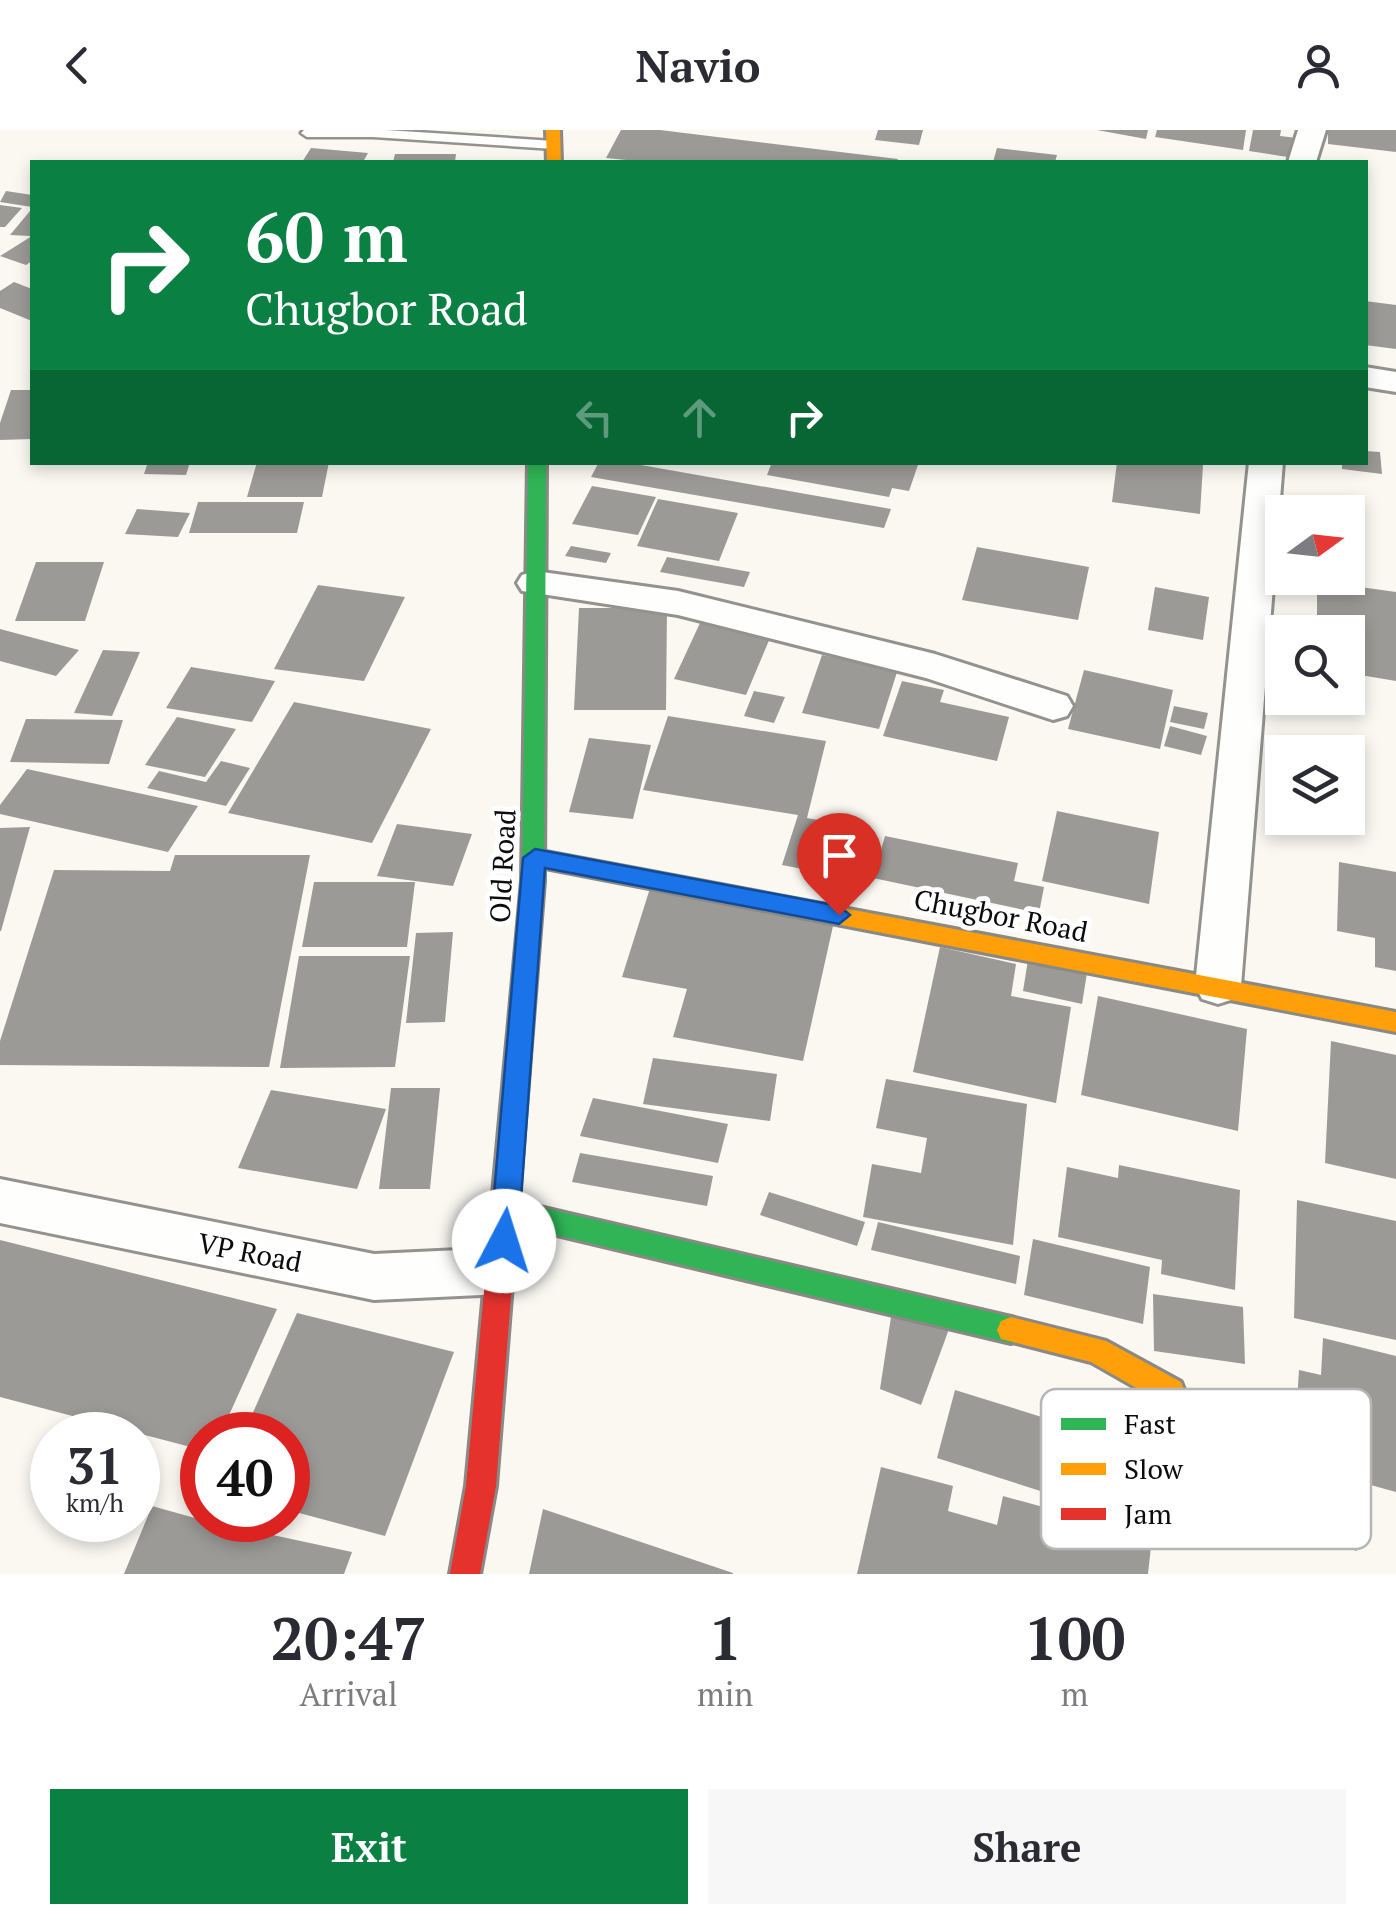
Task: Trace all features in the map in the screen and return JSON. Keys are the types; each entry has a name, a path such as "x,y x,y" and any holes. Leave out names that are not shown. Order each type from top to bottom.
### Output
{"street":[{"path":"1303,160 1312,130"},
{"path":"1368,377 1396,382"},
{"name":"Old Road","path":"465,1574 481,1486 535,858 537,465"},
{"path":"1218,986 1266,465"},
{"path":"534,583 678,604 935,667 1053,706"},
{"name":"Chugbor Road","path":"535,858 1396,1022"},
{"name":"VP Road","path":"0,1201 374,1277 502,1271"},
{"path":"506,1211 1096,1350 1166,1389"}],"lane":[{"path":"307,133 373,133 554,146"}],"building":[{"path":"621,130 660,130 898,159 626,160 606,158"},
{"path":"878,130 923,130 919,145 875,140"},
{"path":"1097,130 1148,130 1146,139"},
{"path":"1157,130 1246,130 1243,150 1155,137"},
{"path":"1253,130 1281,130 1280,136 1297,138 1294,158 1249,151"},
{"path":"1328,130 1396,130 1396,152 1328,144"},
{"path":"311,148 368,153 364,160 303,160"},
{"path":"997,148 1057,155 1056,160 994,160"},
{"path":"395,154 456,154 455,160 394,160"},
{"path":"6,191 30,195 30,207 0,202"},
{"path":"0,205 22,208 5,227 0,227"},
{"path":"30,211 30,236 10,235"},
{"path":"30,237 30,262 26,265 0,256"},
{"path":"14,282 30,288 30,320 0,308 0,291"},
{"path":"1368,301 1396,305 1396,349 1368,345"},
{"path":"11,390 30,390 30,439 0,440 0,423"},
{"path":"1368,451 1380,452 1382,474 1342,469 1342,465 1368,465"},
{"path":"147,465 189,465 186,475 144,474"},
{"path":"256,465 328,465 322,497 247,497"},
{"path":"597,465 641,465 891,509 884,528 591,477"},
{"path":"771,465 918,465 909,491 892,488 889,497 767,475"},
{"path":"1117,465 1203,465 1200,514 1112,502"},
{"path":"592,486 656,497 638,535 572,524"},
{"path":"658,499 738,513 719,561 637,546"},
{"path":"198,502 304,502 297,533 189,533"},
{"path":"137,509 190,513 178,537 125,534"},
{"path":"571,546 611,553 606,563 565,556"},
{"path":"977,547 1089,567 1078,620 962,600"},
{"path":"667,557 750,572 744,587 660,572"},
{"path":"36,562 104,562 85,621 15,621"},
{"path":"318,585 405,597 364,681 274,669"},
{"path":"1155,587 1209,597 1203,640 1148,630"},
{"path":"1365,588 1396,592 1396,681 1365,676 1365,615 1317,615 1317,595 1365,595"},
{"path":"579,608 667,608 666,710 574,710"},
{"path":"700,623 770,638 746,695 674,679"},
{"path":"0,629 79,650 56,676 0,661"},
{"path":"103,650 140,652 112,716 74,713"},
{"path":"822,655 898,669 879,729 802,713"},
{"path":"191,667 275,681 252,722 166,708"},
{"path":"1084,670 1173,690 1160,749 1068,729"},
{"path":"902,681 944,690 940,702 1009,717 997,761 883,736"},
{"path":"754,691 785,697 774,723 744,716"},
{"path":"294,702 431,729 372,843 228,813"},
{"path":"1174,706 1208,713 1204,729 1170,722"},
{"path":"668,716 826,741 807,818 866,829 853,879 782,865 798,815 643,790"},
{"path":"177,717 236,729 205,777 145,765"},
{"path":"26,719 123,720 109,764 10,762"},
{"path":"1170,726 1207,736 1201,755 1164,746"},
{"path":"589,738 651,745 633,819 569,812"},
{"path":"221,761 250,768 226,806 147,788 159,771 206,782"},
{"path":"27,769 198,806 168,852 0,814 0,805"},
{"path":"1057,811 1159,832 1149,904 1042,881"},
{"path":"397,824 472,834 453,886 377,876"},
{"path":"30,827 1,931 0,931 0,828"},
{"path":"885,836 1018,863 1014,881 1044,887 1039,913 873,878"},
{"path":"175,855 310,855 269,1067 0,1065 0,1041 54,870 170,871"},
{"path":"1339,862 1396,872 1396,971 1375,967 1375,938 1337,931"},
{"path":"314,882 415,882 407,947 302,947"},
{"path":"651,885 835,917 803,1061 673,1037 687,989 622,977"},
{"path":"453,932 445,1022 406,1023 416,933"},
{"path":"940,947 1016,964 1011,996 1071,1007 1056,1103 913,1072"},
{"path":"299,956 410,956 395,1067 280,1068"},
{"path":"1028,960 1087,973 1082,1004 1023,991"},
{"path":"1098,996 1247,1029 1238,1131 1081,1095"},
{"path":"1331,1041 1396,1055 1396,1179 1325,1163"},
{"path":"653,1058 777,1074 770,1121 643,1104"},
{"path":"886,1079 1027,1104 1013,1245 863,1217 872,1164 921,1173 927,1138 876,1128"},
{"path":"391,1088 440,1088 430,1189 379,1189"},
{"path":"271,1090 386,1109 357,1189 238,1168"},
{"path":"593,1098 728,1124 718,1163 580,1136"},
{"path":"580,1153 713,1176 707,1206 572,1182"},
{"path":"1119,1165 1240,1190 1235,1290 1161,1274 1162,1260 1058,1237 1067,1167 1118,1178"},
{"path":"769,1192 865,1222 857,1246 760,1215"},
{"path":"1297,1200 1396,1221 1396,1340 1294,1318"},
{"path":"878,1222 1020,1256 1016,1284 871,1250"},
{"path":"1033,1239 1150,1267 1143,1324 1024,1295"},
{"path":"0,1240 277,1309 230,1412 180,1412 180,1444 160,1439 160,1412 57,1412 0,1397"},
{"path":"1153,1294 1243,1307 1245,1364 1154,1351"},
{"path":"893,1304 952,1321 921,1405 880,1389"},
{"path":"297,1313 454,1352 385,1536 310,1516 310,1412 253,1412"},
{"path":"1323,1338 1396,1356 1396,1492 1371,1485 1371,1389 1298,1389 1299,1370 1321,1375"},
{"path":"955,1390 1041,1417 1041,1491 937,1458"},
{"path":"881,1467 953,1486 948,1511 997,1525 1003,1496 1041,1506 1041,1549 1151,1549 1148,1574 857,1574"},
{"path":"160,1508 180,1514 180,1542 305,1542 352,1552 344,1574 124,1574 137,1542 160,1542"},
{"path":"543,1509 733,1573 733,1574 529,1574"}],"traffic: fast":[{"path":"533,881 537,465"},
{"path":"506,1211 1011,1330"}],"traffic: slow":[{"path":"553,130 554,160"},
{"path":"535,858 1396,1022"},
{"path":"1011,1330 1096,1350 1166,1389"}],"traffic: jam":[{"path":"465,1574 481,1486 533,881"}],"route":[{"path":"504,1241 535,858 839,915"}]}
